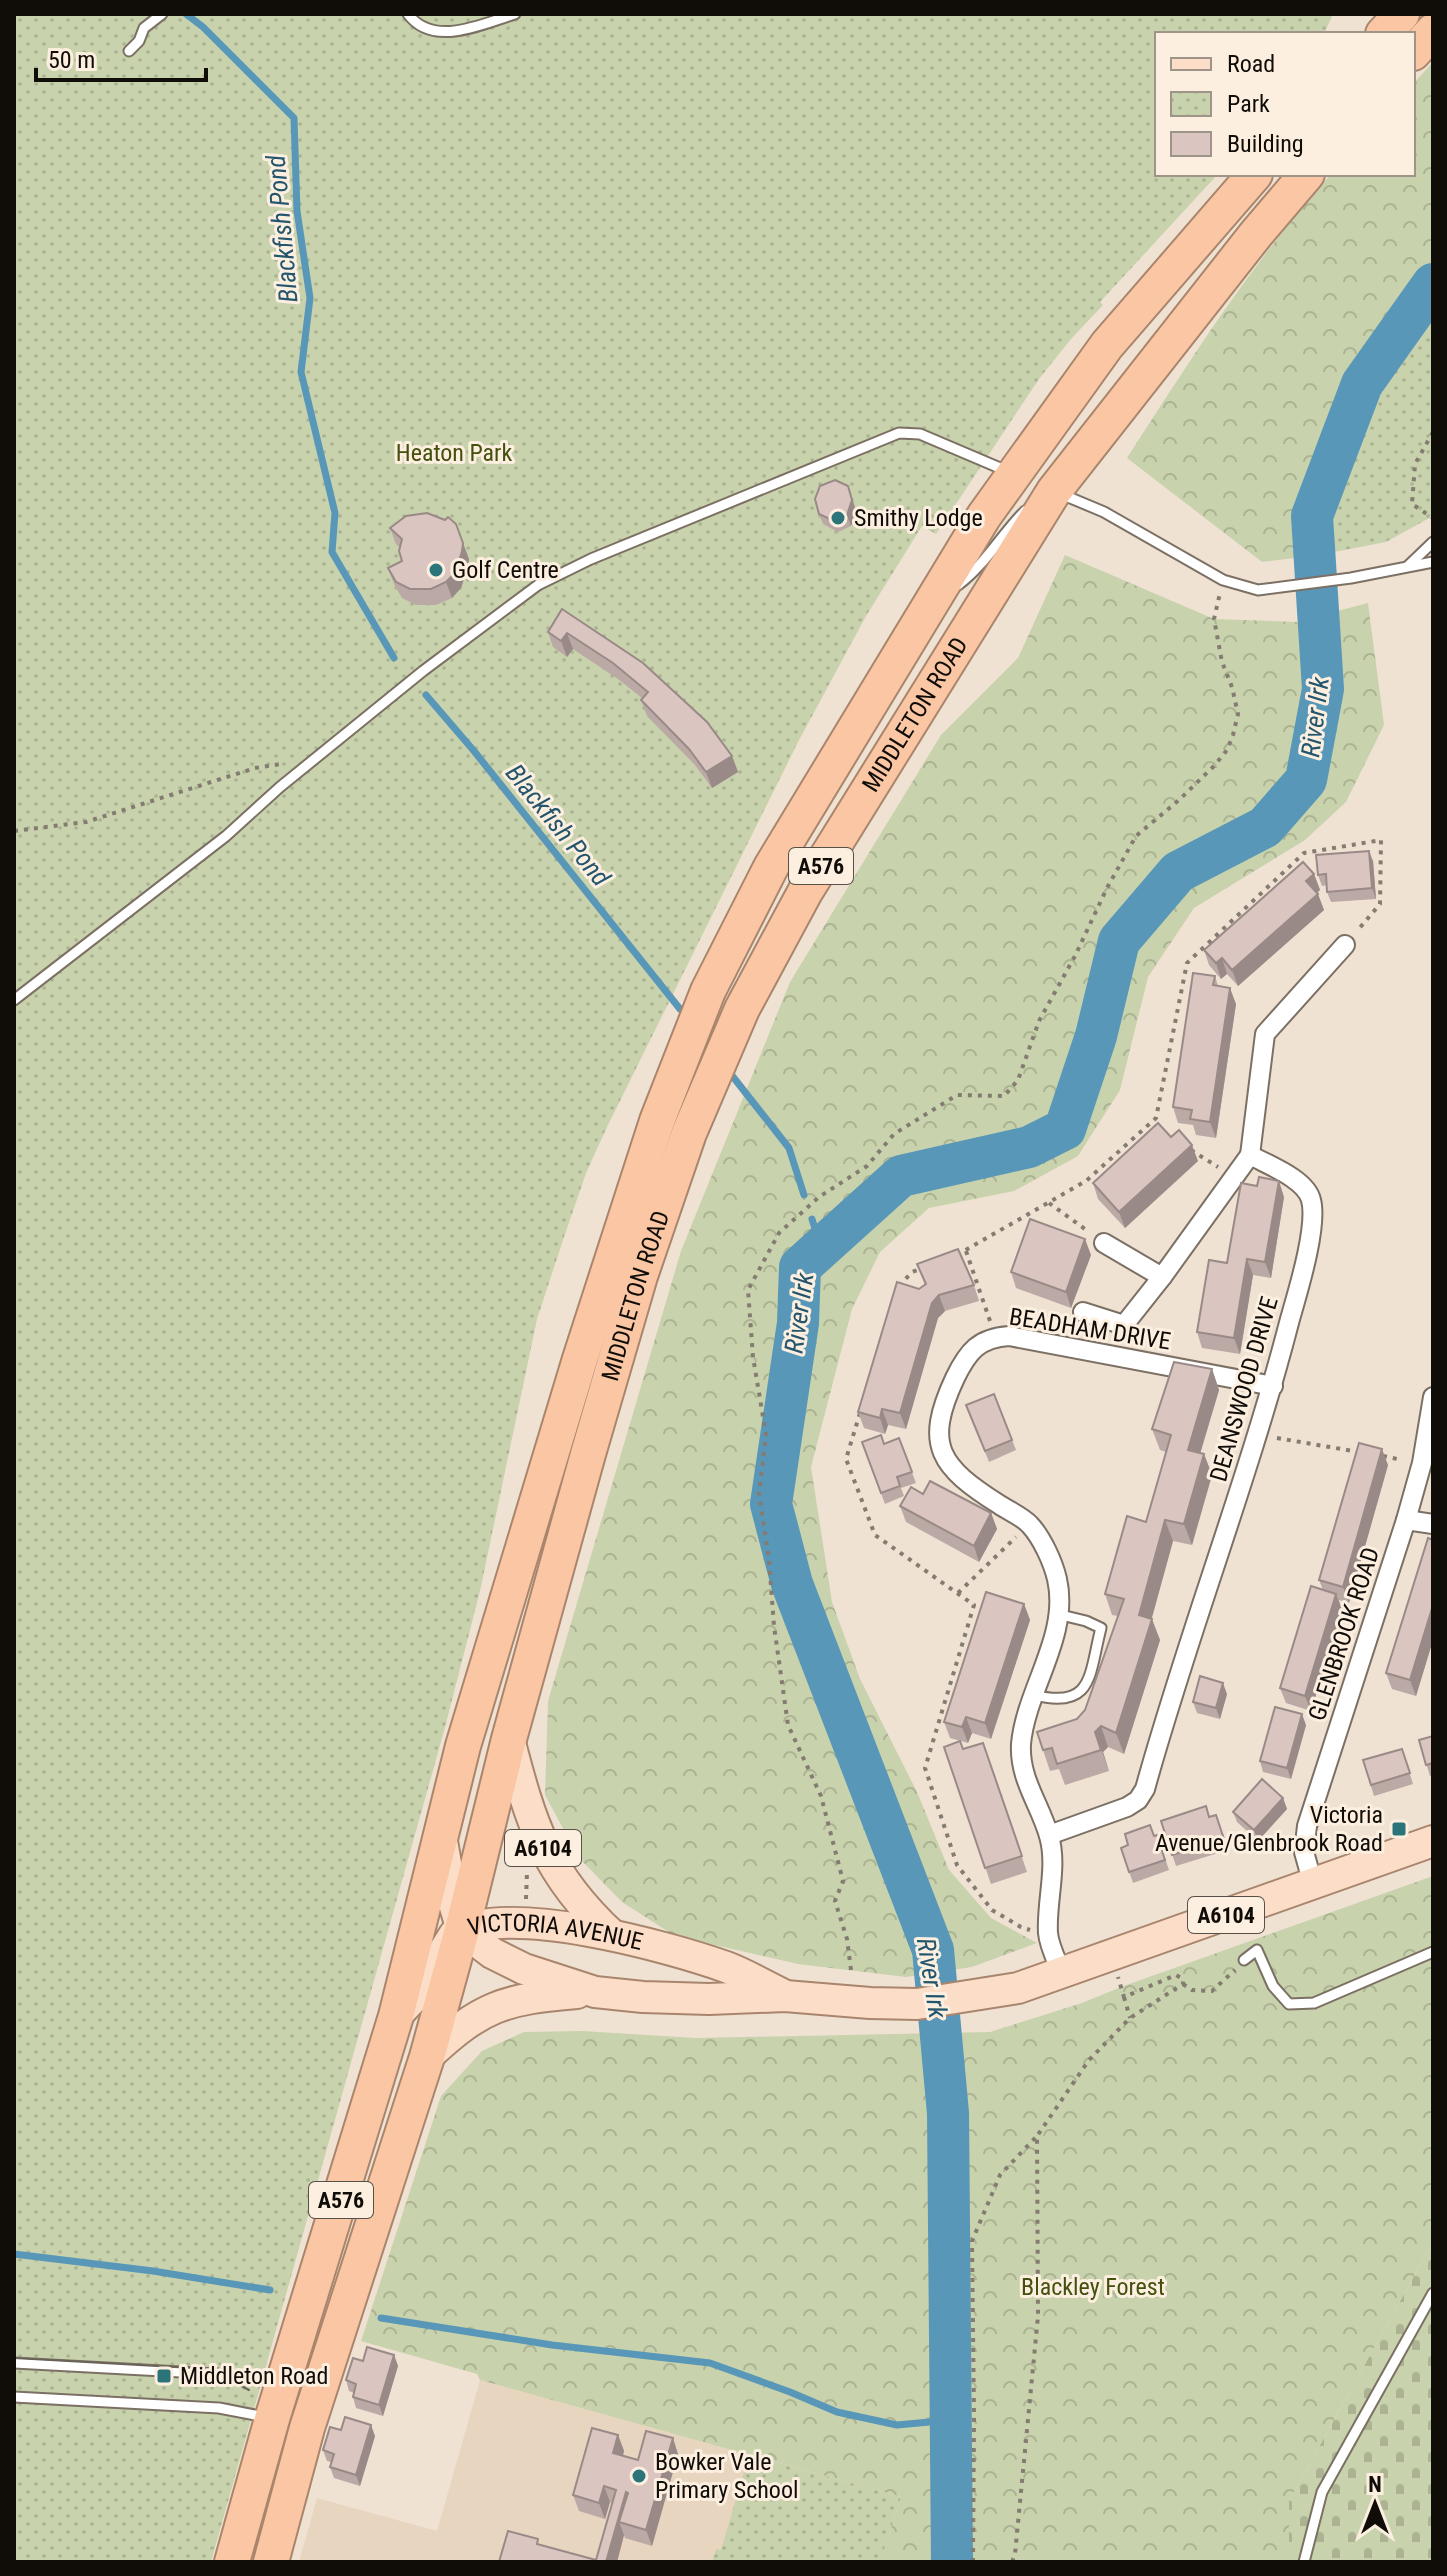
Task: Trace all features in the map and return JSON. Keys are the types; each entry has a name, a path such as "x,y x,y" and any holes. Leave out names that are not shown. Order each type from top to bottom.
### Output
{"highway":[{"path":"1385,32 1402,14"},
{"path":"1415,51 1433,31"},
{"name":"MIDDLETON ROAD","path":"232,2562 290,2424 427,2057 509,1739 640,1276 689,1133 742,1009 1034,483 1107,345 1253,176"},
{"name":"MIDDLETON ROAD","path":"271,2562 290,2424 463,1746 620,1232 657,1121 702,1005 771,867 984,516 1034,483 1305,176"}],"main road":[{"name":"A6104","path":"509,1739 528,1810 546,1854 574,1896 613,1937"},
{"path":"396,2016 417,1994 447,1943 462,1930 441,1835"},
{"name":"A6104","path":"1062,1974 1433,1841"},
{"name":"VICTORIA AVENUE","path":"462,1930 489,1924 545,1924 613,1937 728,1967 785,1996"},
{"name":"VICTORIA AVENUE","path":"462,1930 479,1945 516,1966 595,1992 643,1997 709,1999 785,1996 917,2004 1018,1988 1062,1974"},
{"path":"427,2057 457,2028 489,2010 539,1996 595,1992"}],"street":[{"path":"1083,1312 1124,1325 1250,1155 1265,1034 1345,945"},
{"name":"DEANSWOOD DRIVE","path":"1049,1835 1127,1807 1138,1800 1145,1789 1167,1709 1259,1434 1299,1288 1312,1207 1304,1185 1250,1155"},
{"path":"1104,1243 1162,1277"},
{"name":"BEADHAM DRIVE","path":"1062,1974 1048,1935 1052,1853 1049,1835 1028,1790 1021,1760 1022,1741 1050,1649 1060,1602 1057,1578 1030,1524 954,1473 946,1461 940,1447 939,1426 944,1402 959,1371 976,1347 984,1340 1009,1336 1273,1386"},
{"name":"GLENBROOK ROAD","path":"1313,1884 1304,1852 1307,1826 1406,1520 1422,1463 1433,1397"},
{"path":"1406,1520 1433,1524"}],"lane":[{"path":"129,51 139,41 144,28 162,14"},
{"path":"408,14 414,22 428,30 448,33 515,14"},
{"path":"14,1000 226,836 280,787 423,671 538,585 591,559 899,433 920,434 1104,512 1223,580 1245,588 1267,590 1433,562"},
{"path":"1408,566 1433,542"},
{"path":"1034,1695 1056,1701 1075,1697 1086,1686 1101,1628 1057,1614"},
{"path":"1244,1960 1257,1950 1273,1986 1289,2004 1300,2005 1314,2003 1433,1952"},
{"path":"1304,2562 1322,2492 1433,2293"},
{"path":"14,2363 218,2374"},
{"path":"14,2397 219,2408 290,2424"}],"path":[{"path":"1433,432 1415,464 1412,504 1433,518"},
{"path":"851,1970 847,1939 835,1901 843,1881 821,1796 788,1725 759,1493 766,1435 753,1357 748,1290 779,1233 819,1197 867,1166 894,1134 957,1095 1004,1096 1018,1080 1039,1021 1136,836 1179,800 1227,750 1238,714 1222,662 1214,619 1223,580"},
{"path":"14,831 86,822 255,768 284,764 307,767"},
{"path":"953,1256 1086,1181 1156,1118 1187,963 1304,853 1381,840 1380,904 1345,945"},
{"path":"1186,1147 1233,1177"},
{"path":"1049,1203 1104,1243"},
{"path":"966,1251 995,1337"},
{"path":"899,1286 912,1272 926,1267"},
{"path":"863,1401 846,1459 875,1535 974,1605 925,1768 957,1865 992,1910 1021,1927 1048,1935"},
{"path":"1259,1434 1363,1453"},
{"path":"1377,1455 1422,1463"},
{"path":"958,1593 1030,1524"},
{"path":"526,1909 527,1864"},
{"path":"1112,1956 1130,2018"},
{"path":"1124,1997 1176,1975 1192,1990 1212,1991 1244,1960"},
{"path":"973,2562 972,2241 1000,2175 1037,2136 1089,2060 1130,2018 1183,1984"},
{"path":"1012,2562 1038,2316 1037,2136"}],"shaded area":[{"name":"Bowker Vale Primary School","path":"480,2380 901,2497 880,2562 299,2562 317,2498 437,2531"}],"green space":[{"name":"Heaton Park","path":"14,14 1333,14 1325,32 1155,32 1155,176 1216,176 1100,302 1103,305 1039,379 936,534 922,526 866,616 798,742 586,1173 537,1319 480,1591 444,1731 211,2562 14,2562"},
{"path":"1433,62 1433,261 1391,317 1351,388 1308,501 1303,557 1262,562 1127,458 1249,276 1329,176 1415,176 1415,82"},
{"path":"1433,310 1433,516 1386,542 1334,552 1330,515 1380,386"},
{"path":"1065,555 1214,619 1296,622 1368,603 1384,725 1346,802 1305,840 1194,908 1148,977 1120,1090 1078,1156 1014,1191 929,1208 880,1252 852,1309 811,1467 832,1602 860,1679 917,1792 949,1870 991,1918 1037,1943 972,1967 906,1977 798,1964 675,1936 622,1902 579,1858 545,1795 548,1701 681,1251 790,982 941,735 1018,658"},
{"name":"Blackley Forest","path":"1433,1876 1433,2242 1289,2501 1289,2562 880,2562 901,2497 480,2380 477,2374 361,2341 441,2096 482,2051 524,2032 582,2031 696,2038 990,2032 1082,2003"},
{"path":"1433,2242 1433,2562 1289,2562 1289,2501"},
{"path":"749,2455 901,2497 880,2562 712,2562 716,2549 721,2550"}],"building":[{"name":"Smithy Lodge","path":"835,480 848,486 852,500 847,515 834,521 819,514 815,499 820,486"},
{"name":"Golf Centre","path":"427,513 445,520 448,517 456,524 463,543 462,551 456,572 446,582 431,589 410,589 396,582 388,568 402,561 399,551 402,539 390,528 406,516"},
{"path":"562,609 643,663 707,722 732,756 706,772 689,749 641,700 648,692 613,663 567,633 561,641 548,632"},
{"path":"1369,851 1372,888 1327,892 1326,874 1318,875 1316,855"},
{"path":"1303,862 1314,874 1306,881 1318,894 1232,970 1222,958 1216,963 1204,950"},
{"path":"1193,973 1215,976 1213,985 1230,988 1210,1122 1190,1119 1192,1110 1173,1107"},
{"path":"1158,1123 1171,1137 1179,1130 1192,1145 1119,1212 1093,1183"},
{"path":"1259,1177 1279,1181 1265,1262 1247,1259 1234,1338 1197,1332 1209,1260 1227,1263 1241,1183 1257,1186"},
{"path":"1030,1219 1085,1239 1066,1292 1011,1272"},
{"path":"958,1249 974,1285 939,1295 932,1303 900,1413 882,1409 880,1418 858,1412 897,1282 919,1289 926,1284 917,1264"},
{"path":"1174,1362 1212,1369 1188,1450 1204,1454 1184,1524 1165,1520 1139,1615 1152,1619 1116,1733 1101,1726 1095,1732 1101,1750 1057,1764 1052,1748 1043,1750 1037,1732 1077,1719 1085,1710 1124,1599 1105,1594 1127,1516 1146,1522 1171,1435 1152,1429"},
{"path":"994,1394 1012,1440 985,1451 966,1405"},
{"path":"881,1435 884,1444 899,1438 912,1472 897,1477 900,1486 881,1493 862,1442"},
{"path":"1359,1443 1382,1449 1343,1587 1319,1580"},
{"path":"930,1481 991,1513 974,1546 900,1506 911,1487 923,1494"},
{"path":"1428,1538 1433,1540 1433,1605 1410,1680 1386,1673"},
{"path":"1311,1586 1336,1594 1305,1696 1280,1688"},
{"path":"986,1592 1024,1604 985,1723 966,1717 962,1727 944,1722"},
{"path":"1200,1676 1223,1683 1216,1708 1193,1702"},
{"path":"1275,1707 1302,1714 1287,1768 1260,1761"},
{"path":"1433,1736 1433,1763 1426,1765 1419,1740"},
{"path":"960,1741 963,1749 983,1743 1022,1856 985,1868 944,1747"},
{"path":"1402,1749 1410,1773 1371,1785 1363,1760"},
{"path":"1262,1779 1283,1798 1254,1830 1233,1812"},
{"path":"1206,1806 1209,1817 1216,1815 1224,1839 1172,1855 1161,1821"},
{"path":"1150,1825 1154,1836 1157,1835 1165,1860 1129,1872 1121,1848 1128,1845 1125,1834"},
{"path":"367,2347 394,2355 379,2405 353,2397 356,2384 346,2380 353,2358 363,2361"},
{"path":"345,2417 371,2425 356,2475 330,2467 334,2454 323,2450 330,2427 341,2430"},
{"path":"592,2428 618,2435 613,2453 638,2460 646,2431 673,2438 646,2530 619,2522 626,2492 606,2562 499,2562 508,2531 538,2539 537,2544 596,2560 616,2490 604,2486 599,2503 573,2495"}],"waterway":[{"name":"Blackfish Pond","path":"186,14 203,27 294,118 297,211 310,298 301,372 335,513 332,552 394,658"},
{"name":"River Irk","path":"952,2562 948,2113 933,1950 792,1584 771,1504 798,1323 800,1267 901,1176 1029,1147 1065,1129 1096,1036 1119,941 1178,872 1265,827 1306,780 1323,689 1312,516 1362,384 1433,284"},
{"name":"Blackfish Pond","path":"426,695 680,1009"},
{"name":"Blackfish Pond","path":"730,1073 789,1148 804,1195"},
{"path":"812,1219 821,1248"},
{"path":"14,2254 153,2271 270,2290"},
{"path":"381,2318 552,2345 710,2363 837,2412 897,2425 951,2420"}],"tram line":[{"path":"14,2358 210,2369 252,2376"},
{"path":"220,2379 249,2390"}],"place":[{"name":"Smithy Lodge","path":"838,518"},
{"name":"Golf Centre","path":"436,570"},
{"name":"Victoria Avenue/Glenbrook Road","path":"1399,1829"},
{"name":"Middleton Road","path":"164,2376"},
{"name":"Bowker Vale Primary School","path":"639,2476"}]}
